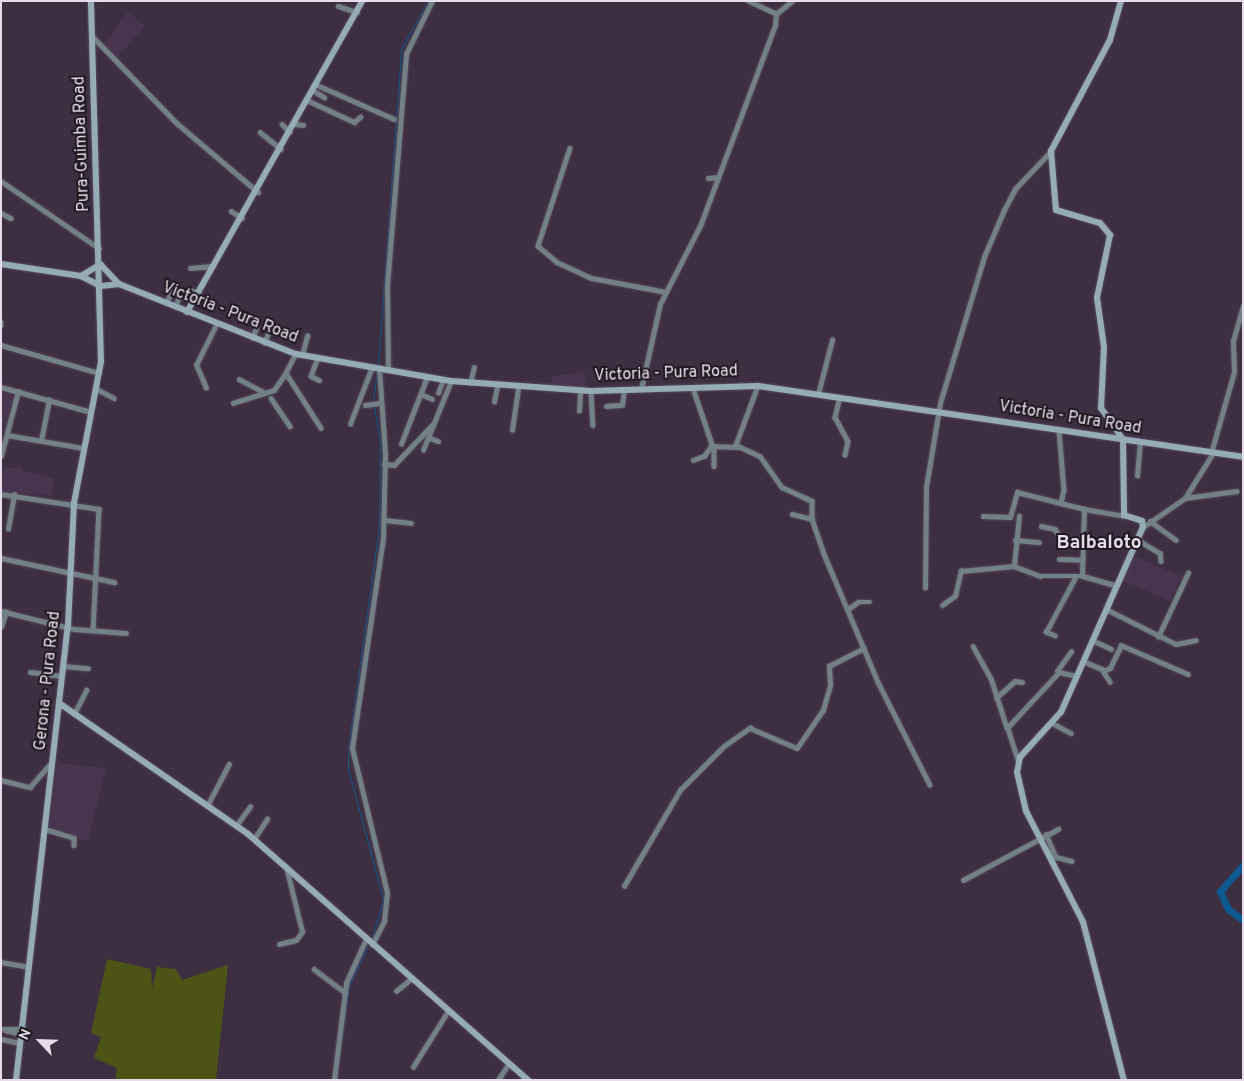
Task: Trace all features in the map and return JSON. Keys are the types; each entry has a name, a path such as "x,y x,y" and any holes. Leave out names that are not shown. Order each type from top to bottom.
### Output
{"main road":[{"name":"Pura-Guimba Road","path":"90,1 101,286"},
{"path":"188,312 291,133 300,124 309,101 362,1"},
{"path":"1120,1 1110,40 1051,151 1055,208 1100,224 1110,235 1097,298 1104,347 1101,408 1123,441 1125,516 1142,524 1138,540 1054,724 1018,761 1019,790 1039,839 1086,929 1124,1080"},
{"path":"1,264 80,276 101,286"},
{"path":"80,276 101,264 119,284"},
{"name":"Victoria - Pura Road","path":"101,286 119,284 251,339 299,355 443,380 518,389 590,391 758,386 1123,441 1243,457"},
{"name":"Gerona - Pura Road","path":"16,1080 68,626 74,503 83,448 99,373 101,286"},
{"path":"59,703 254,839 372,945 528,1080"}],"street":[{"path":"388,369 387,286 406,54 432,1"},
{"path":"748,1 776,14"},
{"path":"641,389 652,330 666,292 718,178 776,14 792,1"},
{"path":"338,6 357,12"},
{"path":"92,35 179,125 258,192"},
{"path":"316,88 324,96"},
{"path":"316,88 394,119"},
{"path":"309,101 354,122 360,117"},
{"path":"282,124 291,133"},
{"path":"260,132 282,150"},
{"path":"570,148 538,246 557,262 588,276 666,292"},
{"path":"925,588 926,487 938,412 983,262 1004,210 1015,189 1051,151"},
{"path":"708,178 718,178"},
{"path":"1,181 100,249"},
{"path":"230,211 243,218"},
{"path":"1,213 11,218"},
{"path":"190,268 214,266"},
{"path":"166,303 172,290"},
{"path":"191,290 198,294"},
{"path":"175,307 178,296"},
{"path":"1142,524 1151,521 1185,498 1212,453 1234,372 1234,337 1243,305"},
{"path":"206,388 196,365 216,325"},
{"path":"251,339 256,329"},
{"path":"264,344 269,330"},
{"path":"290,426 270,400 274,390 299,355 307,336"},
{"path":"818,394 832,340"},
{"path":"1,345 99,373"},
{"path":"318,358 311,376 319,380"},
{"path":"372,945 384,920 387,894 352,748 384,520 384,464 375,367"},
{"path":"350,424 375,367"},
{"path":"470,383 474,367"},
{"path":"286,373 321,428"},
{"path":"401,444 427,377"},
{"path":"240,379 263,392"},
{"path":"438,393 443,380"},
{"path":"423,450 451,381"},
{"path":"737,447 758,386"},
{"path":"1,387 91,412"},
{"path":"494,402 497,387"},
{"path":"693,388 713,446 714,466"},
{"path":"96,389 114,398"},
{"path":"512,430 518,389"},
{"path":"233,403 274,390"},
{"path":"579,411 580,390"},
{"path":"606,406 622,405 624,390"},
{"path":"1,456 18,391"},
{"path":"590,391 593,425"},
{"path":"421,394 432,399"},
{"path":"840,397 835,417 848,441 845,455"},
{"path":"41,441 49,400"},
{"path":"365,405 379,403"},
{"path":"384,464 394,465 435,422"},
{"path":"1059,431 1064,490 1061,503"},
{"path":"7,435 83,448"},
{"path":"428,437 438,441"},
{"path":"1137,476 1140,443"},
{"path":"693,460 713,446 737,447 760,456 782,487 812,501 812,520 848,610 864,648 930,785"},
{"path":"983,516 1010,517 1015,492 1084,509 1125,516"},
{"path":"1185,498 1237,492"},
{"path":"1,494 74,503 100,511 93,630"},
{"path":"8,529 14,495"},
{"path":"1082,576 1084,509"},
{"path":"792,514 812,520"},
{"path":"1014,566 1015,540 1019,516"},
{"path":"384,520 411,523"},
{"path":"1151,521 1176,540"},
{"path":"1041,526 1055,529 1062,540 1083,540"},
{"path":"1015,540 1039,542"},
{"path":"1138,540 1160,553 1161,562"},
{"path":"1,558 114,582"},
{"path":"1059,559 1082,560"},
{"path":"942,605 955,596 961,571 1014,566 1040,576 1075,578 1082,576 1116,586"},
{"path":"1158,637 1188,573"},
{"path":"1055,636 1045,633 1075,578"},
{"path":"848,610 858,602 870,602"},
{"path":"1106,609 1158,637 1180,645 1196,640"},
{"path":"1,627 4,612 68,626 126,634"},
{"path":"1092,640 1111,649"},
{"path":"1103,671 1110,668 1120,645 1188,674"},
{"path":"973,646 996,698 1018,761"},
{"path":"624,886 680,790 724,746 750,728 797,748 823,710 830,685 829,667 864,648"},
{"path":"1051,681 1071,652"},
{"path":"1083,661 1103,671 1110,682"},
{"path":"63,666 88,668"},
{"path":"1007,728 1062,670 1077,676"},
{"path":"30,672 62,676"},
{"path":"996,698 1017,680 1022,682"},
{"path":"74,714 86,690"},
{"path":"1054,724 1071,733"},
{"path":"1,780 30,787 53,761"},
{"path":"207,806 230,764"},
{"path":"236,826 250,807"},
{"path":"254,839 267,819"},
{"path":"46,828 74,838 74,845"},
{"path":"963,880 1058,828"},
{"path":"1046,834 1056,857 1072,861"},
{"path":"279,944 296,940 302,932 285,866"},
{"path":"334,1080 345,992 366,939"},
{"path":"1,962 28,967"},
{"path":"314,969 345,992"},
{"path":"396,991 411,979"},
{"path":"413,1067 448,1011"},
{"path":"3,1029 21,1032"},
{"path":"1,1039 20,1043"},
{"path":"498,1080 509,1063"}],"shaded area":[{"path":"128,12 145,26 116,59 102,46"},
{"path":"585,372 587,389 553,393 551,376"},
{"path":"1,393 14,396 1,442"},
{"path":"22,467 22,471 54,478 52,496 1,491 1,469"},
{"path":"1131,555 1181,576 1170,601 1120,580"},
{"path":"57,763 106,768 88,841 49,829"}],"green space":[{"path":"107,959 151,969 152,988 157,967 176,969 182,980 228,965 216,1080 115,1080 117,1068 94,1058 101,1037 91,1033"}],"waterway":[{"path":"378,365 401,49 428,1"},
{"path":"373,402 377,371"},
{"path":"372,938 383,899 348,768 348,750 379,526 380,441 374,406"},
{"path":"1243,865 1220,891 1228,909 1243,920"},
{"path":"336,1080 349,986 369,943"}],"district":[{"name":"Balbaloto","path":"1099,544"}]}
